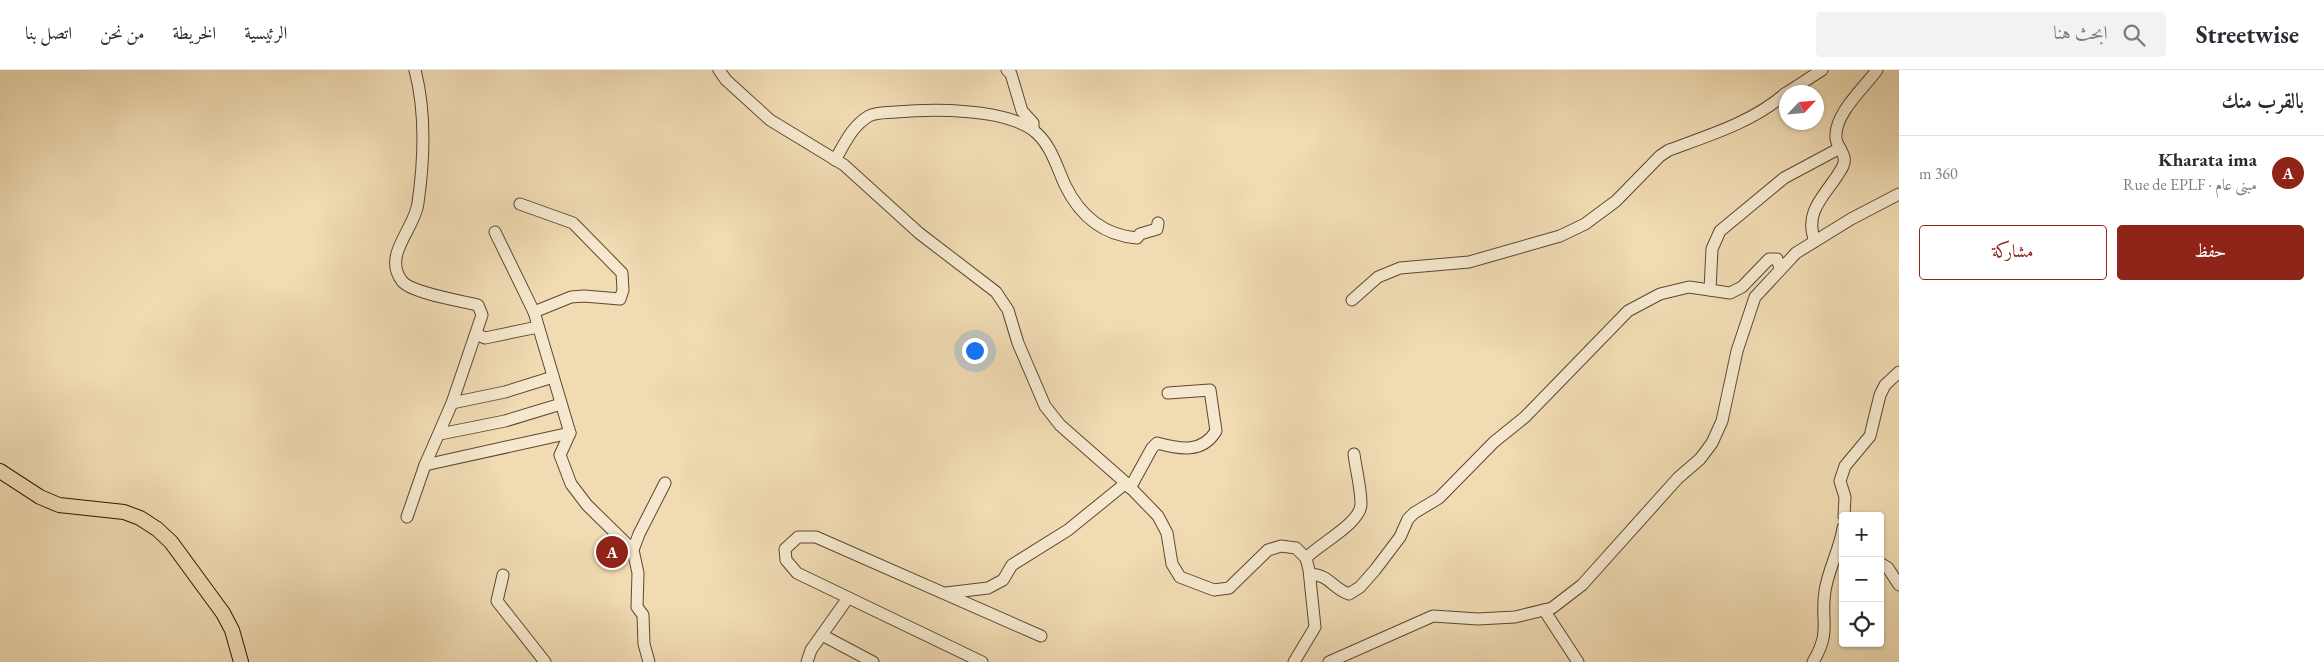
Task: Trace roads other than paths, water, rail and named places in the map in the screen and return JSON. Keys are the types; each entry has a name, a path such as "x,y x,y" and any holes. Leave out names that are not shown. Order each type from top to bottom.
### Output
{"main road":[{"path":"0,471 40,497 59,505 124,512 140,518 157,528 171,542 223,613 232,630 241,662"}],"street":[{"path":"407,517 425,465 452,403 482,315 478,305 414,288 403,282 396,269 395,258 418,206 421,171 419,86 415,70"},
{"path":"719,70 726,80 770,120 835,160 919,233 996,292 1008,310 1025,360 1045,406 1060,425 1128,485 1158,516 1167,533 1172,564 1180,577 1214,590 1229,588 1268,550 1281,546 1296,548 1306,558 1311,579"},
{"path":"1007,70 1011,74 1016,97 1022,111 1033,123 1033,130"},
{"path":"1799,85 1822,70"},
{"path":"1815,241 1811,224 1814,209 1844,164 1844,155 1836,139 1837,128 1849,104 1877,70"},
{"path":"1352,300 1378,277 1400,268 1469,262 1560,236 1585,224 1616,201 1660,156 1669,150 1743,122 1763,112 1779,99"},
{"path":"835,160 856,125 872,115 932,109 1014,121 1033,130 1045,143 1056,160 1066,186 1093,224 1119,236 1137,238 1140,234 1158,230 1158,223"},
{"path":"1710,290 1712,249 1720,231 1784,178 1840,148"},
{"path":"1329,662 1433,616 1478,620 1515,617 1552,608 1596,571 1712,443 1722,421 1737,351 1755,297 1796,253 1851,219 1899,194"},
{"path":"520,204 573,223 622,273 623,290 620,299 584,296 571,297 534,312"},
{"path":"495,232 534,312 570,433 560,455 571,484 586,505 634,550"},
{"path":"1294,662 1315,627 1310,574 1321,574 1340,591 1349,594 1360,587 1400,538 1408,519 1414,513 1439,498 1494,442 1525,417 1628,311 1660,294 1689,287 1730,293 1742,287 1769,258 1777,260 1780,268"},
{"path":"476,334 486,338 538,327"},
{"path":"1844,512 1845,497 1840,481 1845,466 1870,436 1880,395 1885,385 1899,372"},
{"path":"452,403 505,392 553,377"},
{"path":"946,593 988,588 1003,580 1012,565 1068,530 1128,485 1152,448 1158,443 1181,450 1190,449 1212,438 1216,431 1210,390 1168,393"},
{"path":"440,434 505,421 561,404"},
{"path":"425,465 570,433"},
{"path":"1306,558 1316,547 1329,540 1357,516 1361,506 1354,454"},
{"path":"649,662 644,644 644,615 636,607 638,573 634,550 639,534 665,483"},
{"path":"982,662 797,573 786,560 785,549 798,537 816,537 1040,636"},
{"path":"1813,662 1822,646 1826,626 1825,591 1838,564"},
{"path":"1884,566 1888,568 1899,585"},
{"path":"503,575 497,601 545,662"},
{"path":"807,662 811,650 848,598"},
{"path":"1544,610 1578,662"},
{"path":"822,635 873,662"}],"place":[{"name":"Kharata ima","path":"612,552"}]}
